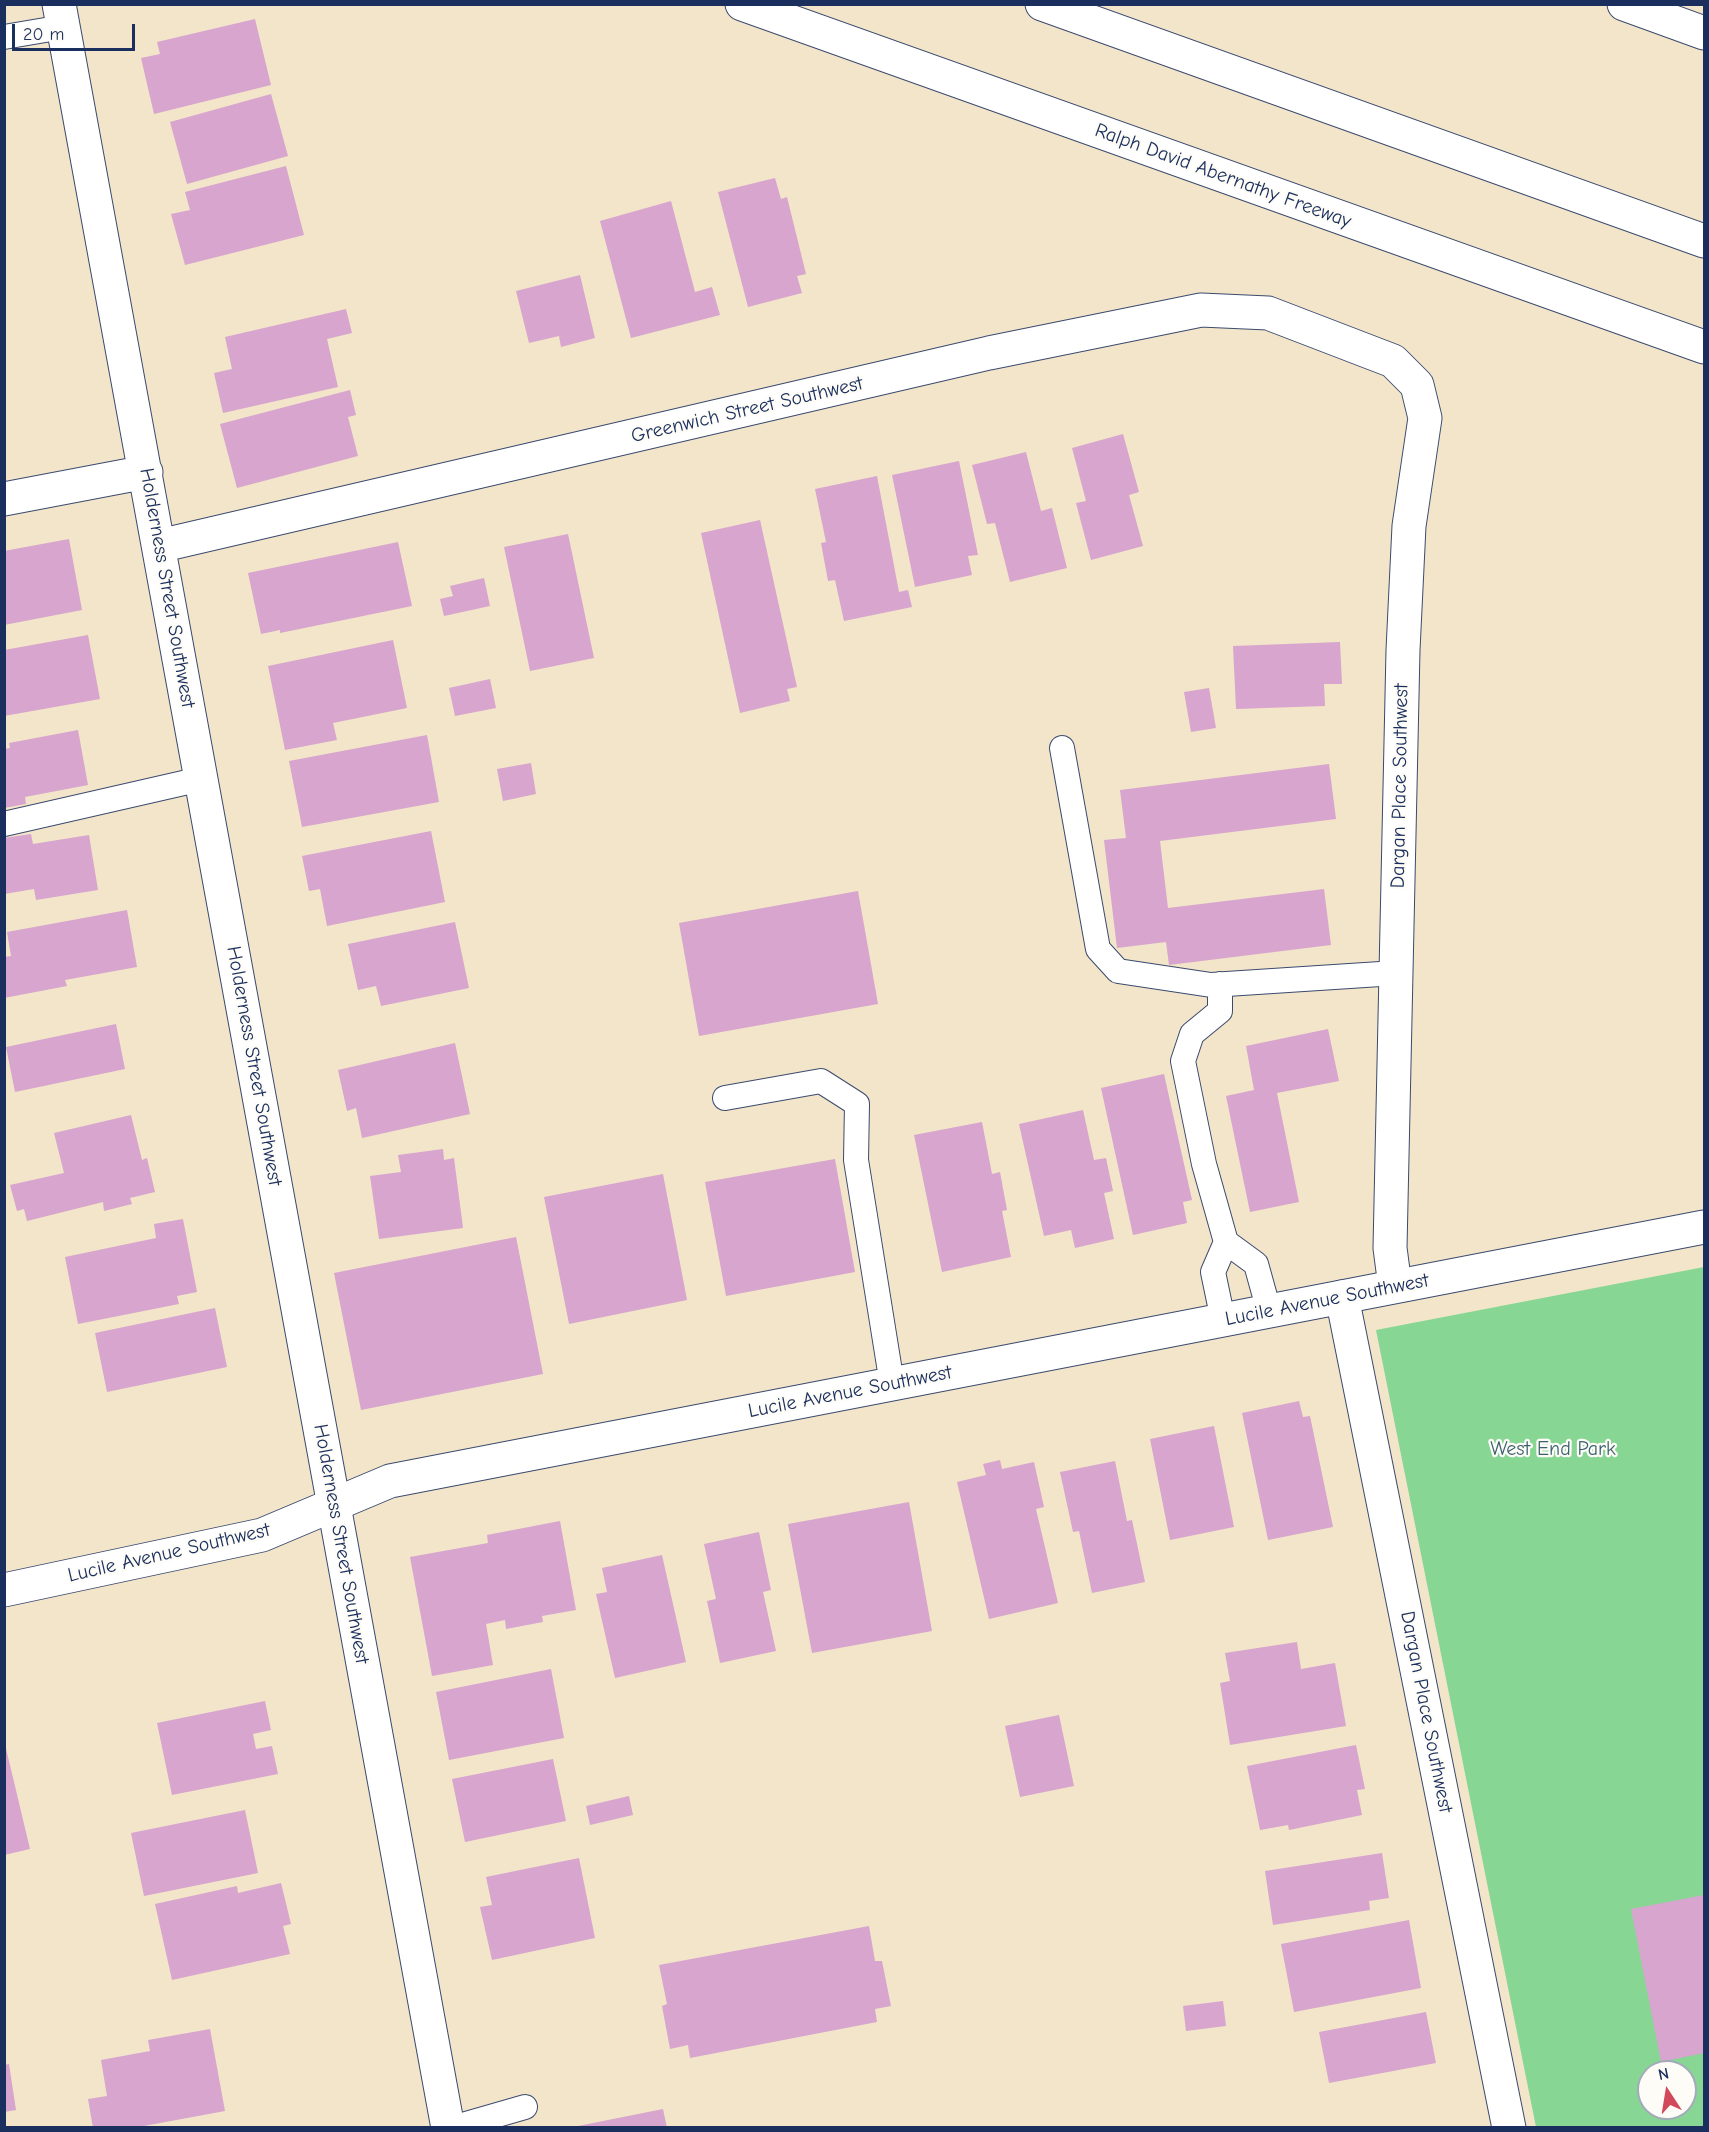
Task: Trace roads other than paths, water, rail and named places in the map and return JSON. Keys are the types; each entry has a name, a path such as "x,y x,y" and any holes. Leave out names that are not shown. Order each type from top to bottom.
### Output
{"main road":[{"name":"Ralph David Abernathy Freeway","path":"742,4 1704,347"},
{"path":"1042,4 1704,241"},
{"path":"1624,4 1704,33"},
{"name":"Holderness Street Southwest","path":"61,16 450,2127"},
{"name":"Greenwich Street Southwest","path":"159,546 989,353 1201,310 1268,314 1334,339"},
{"name":"Dargan Place Southwest","path":"1334,339 1393,361 1417,385 1425,418 1409,526 1403,650 1390,1248 1395,1286"},
{"path":"4,499 146,472"},
{"name":"Lucile Avenue Southwest","path":"4,1590 262,1535 390,1481 1704,1227"},
{"name":"Dargan Place Southwest","path":"1342,1297 1509,2127"}],"lane":[{"path":"4,37 61,16"},
{"path":"1062,748 1098,949 1118,971 1211,985 1396,973"},
{"path":"4,824 201,779"},
{"path":"1220,984 1220,1011 1192,1034 1183,1061 1204,1164 1226,1242 1214,1272 1223,1320"},
{"path":"725,1098 821,1081 857,1104 856,1160 892,1384"},
{"path":"1226,1242 1256,1264 1269,1311"},
{"path":"450,2127 525,2107"}],"park label":[{"name":"West End Park","path":"1553,1449"}]}
